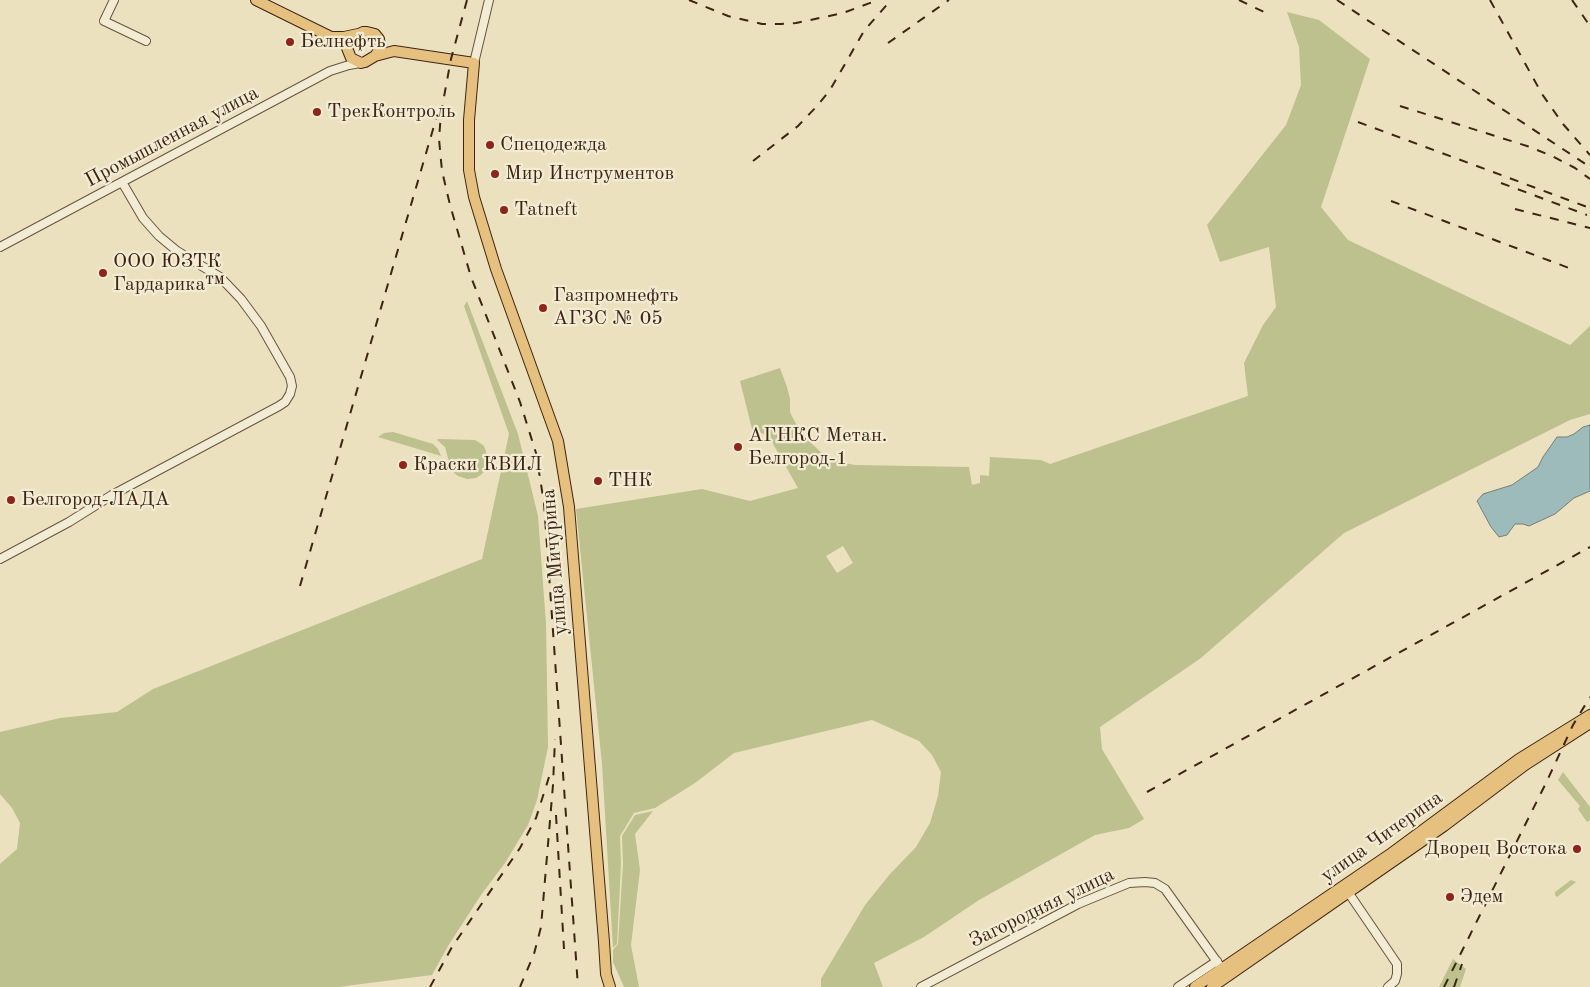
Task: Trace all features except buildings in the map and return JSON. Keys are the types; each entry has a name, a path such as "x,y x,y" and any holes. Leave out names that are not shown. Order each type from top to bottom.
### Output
{"main road":[{"path":"256,0 331,36 348,52 353,60 361,63 375,56 394,51 474,63"},
{"path":"331,36 344,37 371,32 394,51"},
{"path":"348,52 350,40 358,34"},
{"path":"375,56 380,49 380,41"},
{"name":"улица Мичурина","path":"474,63 469,120 469,170 474,197 496,269 558,441 569,506 606,974 610,987"},
{"name":"улица Чичерина","path":"1346,889 1520,759 1590,715"},
{"name":"улица Чичерина","path":"1195,987 1444,826 1525,765 1590,724"},
{"name":"улица Чичерина","path":"1212,987 1222,969"}],"street":[{"path":"114,0 104,20 146,41"},
{"name":"улица Мичурина","path":"474,63 489,0"},
{"path":"338,68 348,52"},
{"name":"Промышленная улица","path":"0,247 338,68 361,63"},
{"path":"0,559 69,522 112,495 279,406 286,402 290,394 292,386 290,377 261,326 241,299 220,277 177,251 159,236 144,218 122,182"},
{"name":"Загородняя улица","path":"921,987 1078,904 1130,883 1145,882 1155,883 1165,889 1222,969"},
{"path":"1346,889 1398,964 1395,980 1388,987"},
{"path":"1178,987 1222,969"}],"green space":[{"path":"1287,12 1319,20 1370,59 1321,207 1348,240 1570,345 1590,326 1590,414 1570,420 1344,533 1201,658 1100,727 1102,749 1144,819 1129,828 1095,835 979,900 924,937 874,963 883,987 821,987 821,979 865,905 890,874 916,847 930,823 938,796 941,772 932,755 919,741 872,720 734,753 695,783 655,808 634,813 620,836 621,864 617,944 613,948 602,764 576,509 702,489 750,501 798,488 772,442 766,435 753,433 740,381 780,368 790,399 790,412 802,435 822,453 840,462 855,465 969,467 972,485 980,483 980,475 989,476 990,457 1041,460 1050,464 1248,396 1244,363 1263,325 1276,307 1269,247 1220,262 1207,225 1286,125 1301,85 1299,47","holes":["843,546 853,563 837,573 826,556"]},
{"path":"467,301 518,434 538,516 546,624 548,747 537,800 528,825 505,863 481,895 448,946 432,975 338,987 0,987 0,864 17,849 20,823 12,808 0,794 0,732 60,718 117,712 153,689 482,559 509,434 464,306"},
{"path":"393,432 433,444 441,456 378,437 384,433"},
{"path":"438,439 475,440 480,443 484,446 488,457 486,469 476,478 467,479 458,476 450,466 445,447"},
{"path":"1563,772 1590,807 1590,820 1587,822 1578,809 1580,806 1558,780"},
{"path":"653,811 635,834 640,870 631,945 639,987 624,987 613,962 613,950 618,944 623,864 622,836 635,815"},
{"path":"1571,880 1576,882 1557,897 1555,892"},
{"path":"1453,959 1466,969 1460,987 1439,987"}],"water":[{"path":"1590,425 1590,491 1574,498 1555,514 1529,526 1515,524 1507,535 1499,537 1491,527 1477,501 1483,494 1512,485 1538,467 1557,437 1567,437"}],"railway":[{"path":"467,0 451,59 441,113 439,139 442,171 471,277 520,402 536,453 544,503 578,987"},
{"path":"689,0 728,16 762,24 796,23 843,13 878,0"},
{"path":"753,161 798,126 817,106 830,90 864,31 891,0"},
{"path":"888,43 949,0"},
{"path":"1239,0 1264,12"},
{"path":"1337,0 1590,167"},
{"path":"1490,0 1542,94 1563,124 1590,155"},
{"path":"1572,0 1590,26"},
{"path":"1400,106 1527,146 1575,168 1590,179"},
{"path":"300,586 436,119"},
{"path":"1358,122 1590,208"},
{"path":"1501,183 1587,215"},
{"path":"1391,201 1569,268"},
{"path":"1515,209 1590,228"},
{"path":"1147,792 1590,547"},
{"path":"1444,987 1573,725 1590,697"},
{"path":"520,987 534,954 541,927 555,739"},
{"path":"430,987 452,947 520,848 536,818 549,777"},
{"path":"556,815 564,949"},
{"path":"1454,987 1462,964"}],"place":[{"name":"Белнефть","path":"290,42"},
{"name":"ТрекКонтроль","path":"317,112"},
{"name":"Спецодежда","path":"490,145"},
{"name":"Мир Инструментов","path":"495,174"},
{"name":"Tatneft","path":"504,210"},
{"name":"ООО ЮЗТК Гардарика™","path":"103,273"},
{"name":"Газпромнефть АГЗС № 05","path":"543,308"},
{"name":"АГНКС Метан. Белгород-1","path":"738,447"},
{"name":"Краски КВИЛ","path":"403,465"},
{"name":"ТНК","path":"598,481"},
{"name":"Белгород-ЛАДА","path":"11,500"},
{"name":"Дворец Востока","path":"1577,849"},
{"name":"Эдем","path":"1450,897"}]}
